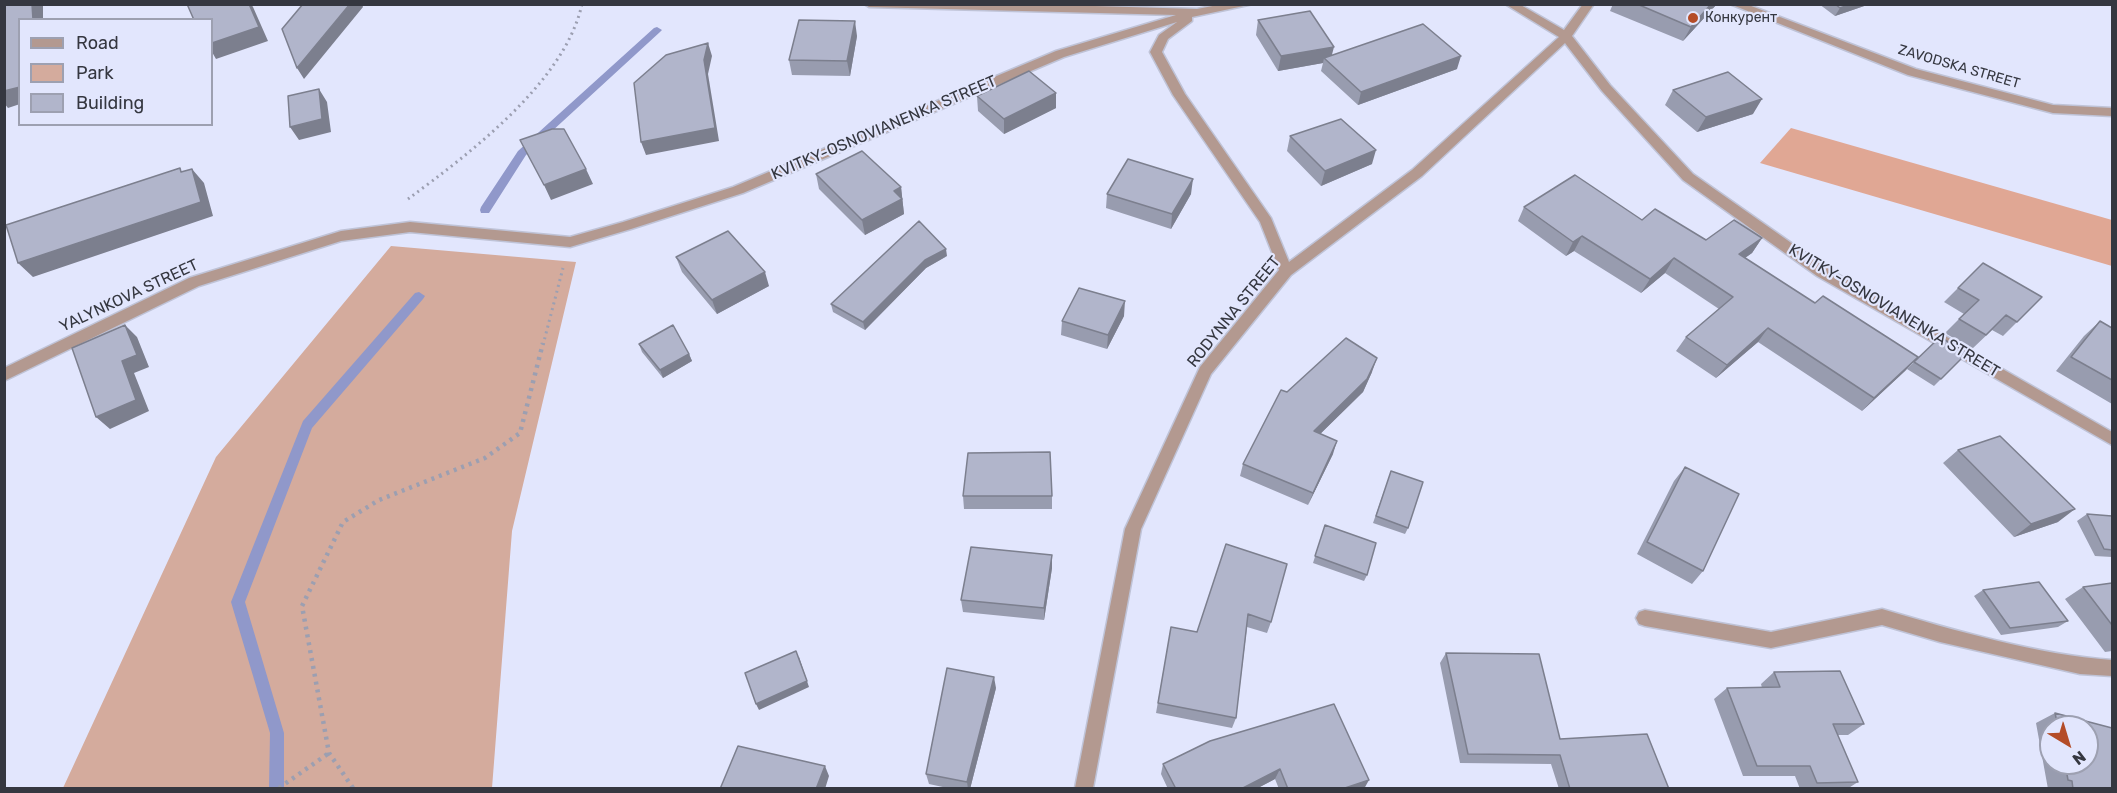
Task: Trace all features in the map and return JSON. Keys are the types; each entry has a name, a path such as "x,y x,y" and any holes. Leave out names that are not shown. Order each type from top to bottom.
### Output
{"street":[{"name":"KVITKY-OSNOVIANENKA STREET","path":"870,4 1197,12"},
{"name":"KVITKY-OSNOVIANENKA STREET","path":"570,242 738,190 1060,54 1197,12 1248,4"},
{"path":"1510,4 1566,36"},
{"name":"RODYNNA STREET","path":"1084,789 1133,529 1205,371 1286,271 1418,173 1566,36 1589,4"},
{"name":"ZAVODSKA STREET","path":"1735,4 1912,72 2052,109 2112,112"},
{"path":"1197,12 1163,38 1156,52 1179,95 1266,221 1286,271"},
{"name":"KVITKY-OSNOVIANENKA STREET","path":"1566,36 1606,88 1688,177 1822,272 2112,440"},
{"name":"YALYNKOVA STREET","path":"4,375 194,282 341,236 410,227 570,242"},
{"path":"1645,618 1771,640 1882,617 1940,634 2080,666 2112,668"}],"path":[{"path":"407,200 484,140 541,77 567,43 582,18 582,4"},
{"path":"353,789 329,753 303,606 343,522 379,500 485,458 520,433 570,242"},
{"path":"279,789 329,753"}],"green space":[{"path":"391,246 576,262 512,531 492,788 63,788 216,457"}],"shaded area":[{"path":"1791,128 2112,220 2112,266 1760,163"}],"building":[{"path":"4,4 32,4 33,18 18,18 18,88 4,91"},
{"path":"187,4 249,4 259,27 213,43 213,18 193,18"},
{"path":"303,4 350,4 297,68 282,29"},
{"path":"1637,4 1711,4 1691,27"},
{"path":"1835,4 1851,4 1840,8"},
{"path":"1310,11 1334,47 1281,56 1258,20"},
{"path":"799,20 855,21 847,61 789,60"},
{"path":"1423,24 1461,56 1361,92 1324,58"},
{"path":"708,43 704,60 715,128 641,142 634,83 666,55"},
{"path":"1029,71 1056,93 1004,119 977,96"},
{"path":"1728,72 1762,99 1706,117 1673,90"},
{"path":"319,89 322,119 290,127 288,96"},
{"path":"1341,119 1376,150 1325,171 1290,136"},
{"path":"552,129 564,129 586,169 544,185 520,140"},
{"path":"862,151 901,187 894,191 902,199 862,220 816,174"},
{"path":"1128,159 1193,179 1172,214 1107,194"},
{"path":"180,168 181,172 192,169 201,202 18,263 6,225"},
{"path":"1575,175 1642,220 1655,209 1706,240 1734,220 1762,238 1739,254 1815,303 1823,296 1918,357 1874,398 1768,328 1727,365 1686,337 1733,297 1674,258 1650,279 1582,236 1573,242 1524,207"},
{"path":"919,221 946,249 925,260 863,322 831,304"},
{"path":"728,231 765,272 712,300 676,257"},
{"path":"1983,263 2042,297 2017,322 2006,315 1986,335 1959,319 1979,300 1958,288"},
{"path":"1079,288 1125,301 1108,335 1062,321"},
{"path":"2100,321 2112,328 2112,380 2071,357"},
{"path":"125,325 137,355 122,361 136,400 96,417 72,348"},
{"path":"673,325 689,354 660,370 639,344"},
{"path":"1940,337 1967,353 1941,379 1914,362"},
{"path":"1346,338 1377,358 1367,379 1314,431 1337,441 1313,493 1243,464 1281,390 1287,392"},
{"path":"2000,436 2075,509 2031,524 1958,450"},
{"path":"1050,452 1052,496 963,496 968,453"},
{"path":"1685,467 1739,494 1703,571 1647,542"},
{"path":"1391,471 1423,482 1408,528 1376,516"},
{"path":"2087,514 2112,516 2112,550 2104,549"},
{"path":"1325,525 1376,543 1367,575 1315,556"},
{"path":"1226,544 1287,564 1271,622 1248,614 1236,718 1158,703 1171,627 1197,632"},
{"path":"971,547 1052,555 1044,608 961,600"},
{"path":"2039,582 2068,621 2010,628 1983,590"},
{"path":"2112,583 2112,625 2083,587"},
{"path":"796,651 807,681 756,704 745,673"},
{"path":"1446,653 1539,654 1560,739 1647,734 1669,789 1570,789 1560,755 1468,754"},
{"path":"947,668 994,677 967,782 926,774"},
{"path":"1840,671 1864,724 1833,724 1858,782 1817,783 1810,766 1757,766 1727,688 1780,687 1774,672"},
{"path":"1334,704 1369,780 1342,789 1288,789 1280,769 1241,789 1176,789 1163,764 1210,741"},
{"path":"2099,725 2112,728 2112,789 2073,789 2072,781 2068,780 2067,775 2099,775"},
{"path":"738,746 825,766 816,789 720,789"}],"waterway":[{"path":"485,210 522,153 657,30"},
{"path":"276,788 277,733 238,602 307,425 419,296"}],"place":[{"name":"Конкурент","path":"1693,18"}]}
